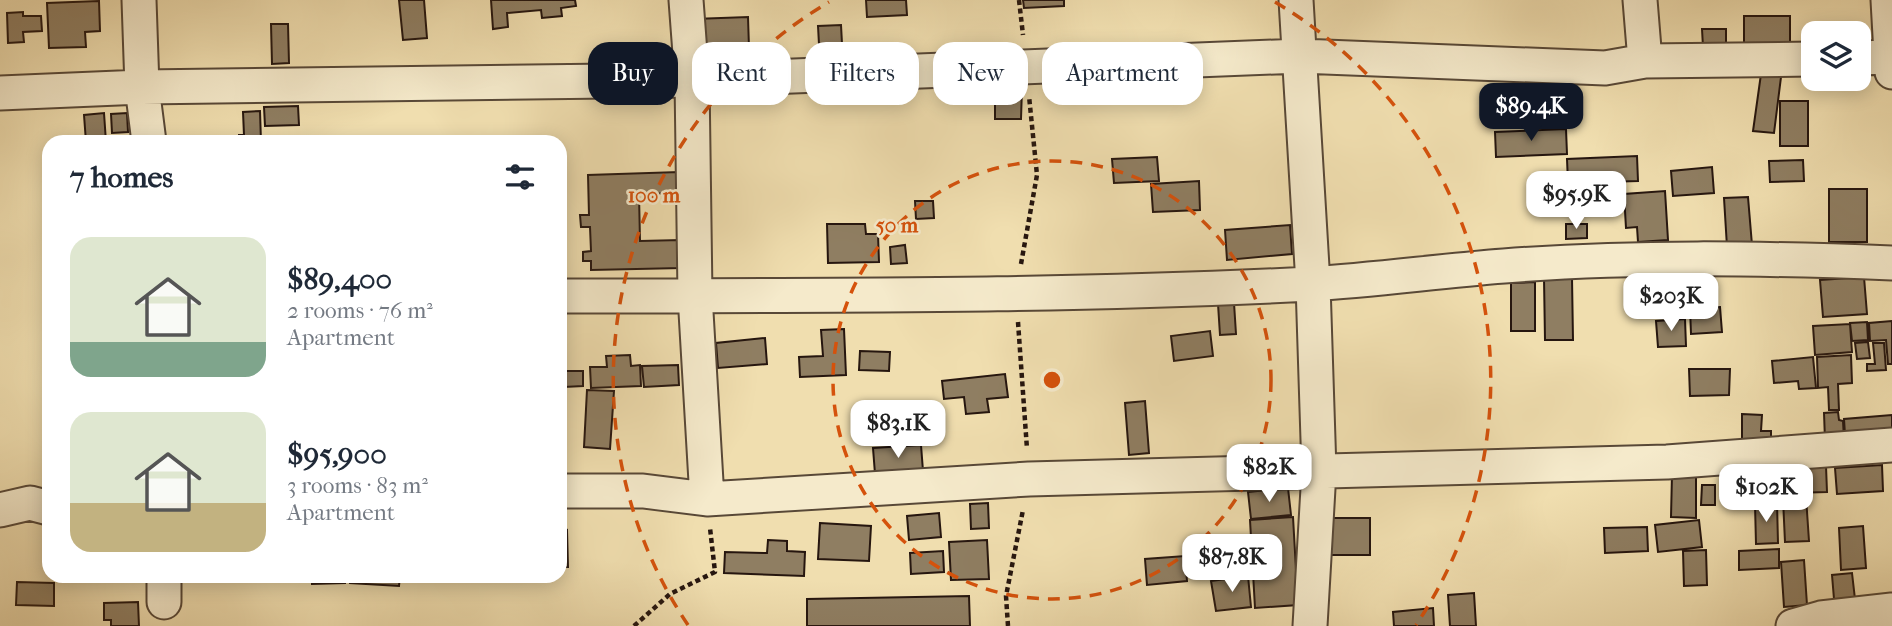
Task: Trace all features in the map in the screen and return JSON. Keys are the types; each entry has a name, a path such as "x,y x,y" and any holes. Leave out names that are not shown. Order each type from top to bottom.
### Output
{"street":[{"path":"139,0 142,87 148,135"},
{"path":"0,93 142,87 692,80 686,0"},
{"path":"1296,0 1313,284 1319,471 1310,626"},
{"path":"1640,0 1645,61"},
{"path":"1880,62 1888,0"},
{"path":"791,76 1300,56 1605,68 1645,61 1801,59"},
{"path":"692,105 695,295 707,499"},
{"path":"567,296 1016,295 1313,284 1506,265 1588,262 1796,259 1892,263"},
{"path":"567,491 643,491 707,499 1029,479 1667,462 1892,445"},
{"path":"0,510 30,503 42,506"},
{"path":"1793,626 1821,618 1892,610"}],"path":[{"path":"634,626 670,594 715,572 707,499"}],"building":[{"path":"399,0 424,0 427,38 403,40"},
{"path":"491,0 575,0 576,6 561,8 562,16 542,18 541,10 507,13 508,27 493,29"},
{"path":"866,0 906,0 907,15 867,17"},
{"path":"1023,0 1064,0 1064,6 1024,8"},
{"path":"99,1 100,31 85,32 86,47 49,48 47,3"},
{"path":"23,12 23,16 41,16 42,31 23,32 24,42 8,43 7,13"},
{"path":"1744,16 1790,16 1790,48 1744,48"},
{"path":"748,17 749,42 695,42 694,19"},
{"path":"271,24 288,24 289,63 272,64"},
{"path":"841,25 842,42 819,42 818,26"},
{"path":"1702,29 1726,29 1726,46 1703,47"},
{"path":"1761,74 1781,77 1774,133 1753,131"},
{"path":"1780,101 1808,101 1808,146 1780,146"},
{"path":"995,105 1021,105 1021,119 995,119"},
{"path":"298,106 299,125 265,126 264,107"},
{"path":"260,111 261,135 244,135 243,112"},
{"path":"104,113 106,135 85,135 84,115"},
{"path":"127,113 128,132 112,133 111,114"},
{"path":"1566,129 1567,154 1496,157 1495,132"},
{"path":"1637,156 1638,181 1568,183 1567,159"},
{"path":"1157,157 1159,181 1114,183 1112,159"},
{"path":"1803,160 1804,181 1770,182 1769,161"},
{"path":"1712,167 1714,193 1673,196 1671,171"},
{"path":"679,172 680,193 639,194 640,241 681,240 682,268 591,270 591,261 583,261 583,252 591,251 590,227 581,227 580,215 589,215 588,175"},
{"path":"1199,181 1200,210 1153,212 1151,184"},
{"path":"1829,189 1867,189 1867,242 1829,242"},
{"path":"1665,191 1668,240 1638,242 1637,227 1626,228 1624,194"},
{"path":"1748,197 1752,245 1727,247 1724,198"},
{"path":"915,201 933,201 934,218 916,219"},
{"path":"827,224 865,224 866,234 878,234 879,262 828,263"},
{"path":"1566,224 1587,224 1587,238 1566,239"},
{"path":"1290,225 1292,254 1227,260 1225,230"},
{"path":"905,245 907,263 891,264 890,247"},
{"path":"1864,277 1867,314 1823,317 1820,280"},
{"path":"1544,278 1572,278 1573,340 1545,340"},
{"path":"1535,282 1535,331 1511,331 1511,283"},
{"path":"1234,303 1236,334 1220,335 1218,304"},
{"path":"1720,307 1722,332 1691,334 1690,308"},
{"path":"1685,319 1686,346 1658,347 1656,321"},
{"path":"1892,321 1892,364 1888,364 1886,340 1870,341 1869,323"},
{"path":"1867,322 1868,340 1852,341 1850,323"},
{"path":"1850,324 1852,352 1815,355 1813,326"},
{"path":"844,329 846,375 800,377 799,357 823,356 821,330"},
{"path":"1210,331 1213,356 1174,361 1171,336"},
{"path":"765,338 767,364 718,368 716,343"},
{"path":"1868,342 1870,358 1857,359 1855,343"},
{"path":"1873,343 1884,343 1886,370 1867,371 1867,364 1875,364"},
{"path":"860,351 890,352 889,371 859,370"},
{"path":"630,355 631,366 640,365 641,386 591,388 590,367 607,367 606,356"},
{"path":"1851,355 1852,383 1838,384 1839,410 1829,410 1828,387 1818,388 1817,357"},
{"path":"1813,357 1816,388 1799,389 1798,381 1774,383 1772,361"},
{"path":"678,365 679,385 644,387 642,366"},
{"path":"1689,369 1730,369 1729,395 1690,396"},
{"path":"567,371 583,371 583,386 567,387"},
{"path":"1005,374 1008,397 987,399 989,412 966,414 964,397 944,399 942,381"},
{"path":"587,390 614,391 610,449 584,447"},
{"path":"1145,401 1149,453 1129,455 1125,403"},
{"path":"1838,412 1839,420 1843,421 1844,439 1825,440 1824,413"},
{"path":"1742,414 1762,415 1761,431 1771,431 1771,444 1742,444"},
{"path":"1892,415 1892,432 1845,435 1844,419"},
{"path":"921,445 923,471 875,474 873,448"},
{"path":"1882,465 1883,491 1837,494 1835,468"},
{"path":"1826,466 1827,492 1790,493 1790,468"},
{"path":"1672,474 1696,474 1696,518 1671,517"},
{"path":"1702,485 1715,485 1715,505 1701,505"},
{"path":"1288,488 1291,515 1251,519 1248,492"},
{"path":"1806,497 1809,541 1785,542 1783,499"},
{"path":"988,503 989,528 971,529 970,504"},
{"path":"1777,503 1778,543 1756,544 1755,504"},
{"path":"939,513 941,537 909,540 907,516"},
{"path":"1293,517 1298,605 1255,608 1250,520"},
{"path":"1326,518 1370,518 1370,555 1327,555"},
{"path":"1699,520 1702,547 1658,552 1655,525"},
{"path":"820,523 871,526 869,561 818,559"},
{"path":"1863,526 1866,568 1841,570 1839,528"},
{"path":"1647,527 1648,551 1605,553 1604,528"},
{"path":"768,540 787,541 787,551 805,552 804,576 724,573 725,552 767,553"},
{"path":"987,540 989,579 951,580 949,542"},
{"path":"1779,549 1779,568 1739,570 1739,551"},
{"path":"1706,550 1707,585 1684,586 1683,551"},
{"path":"943,551 944,572 911,574 910,553"},
{"path":"1185,556 1187,581 1147,585 1145,559"},
{"path":"1804,560 1807,605 1784,607 1781,562"},
{"path":"1852,573 1856,608 1835,611 1832,575"},
{"path":"1248,576 1251,607 1216,611 1211,581"},
{"path":"17,582 54,583 54,606 16,605"},
{"path":"350,583 399,583 399,586"},
{"path":"1474,593 1476,626 1450,626 1448,595"},
{"path":"969,596 970,626 807,626 807,599"},
{"path":"138,602 139,626 111,626 111,620 104,620 104,603"},
{"path":"1433,608 1434,626 1394,626 1393,612"}]}
